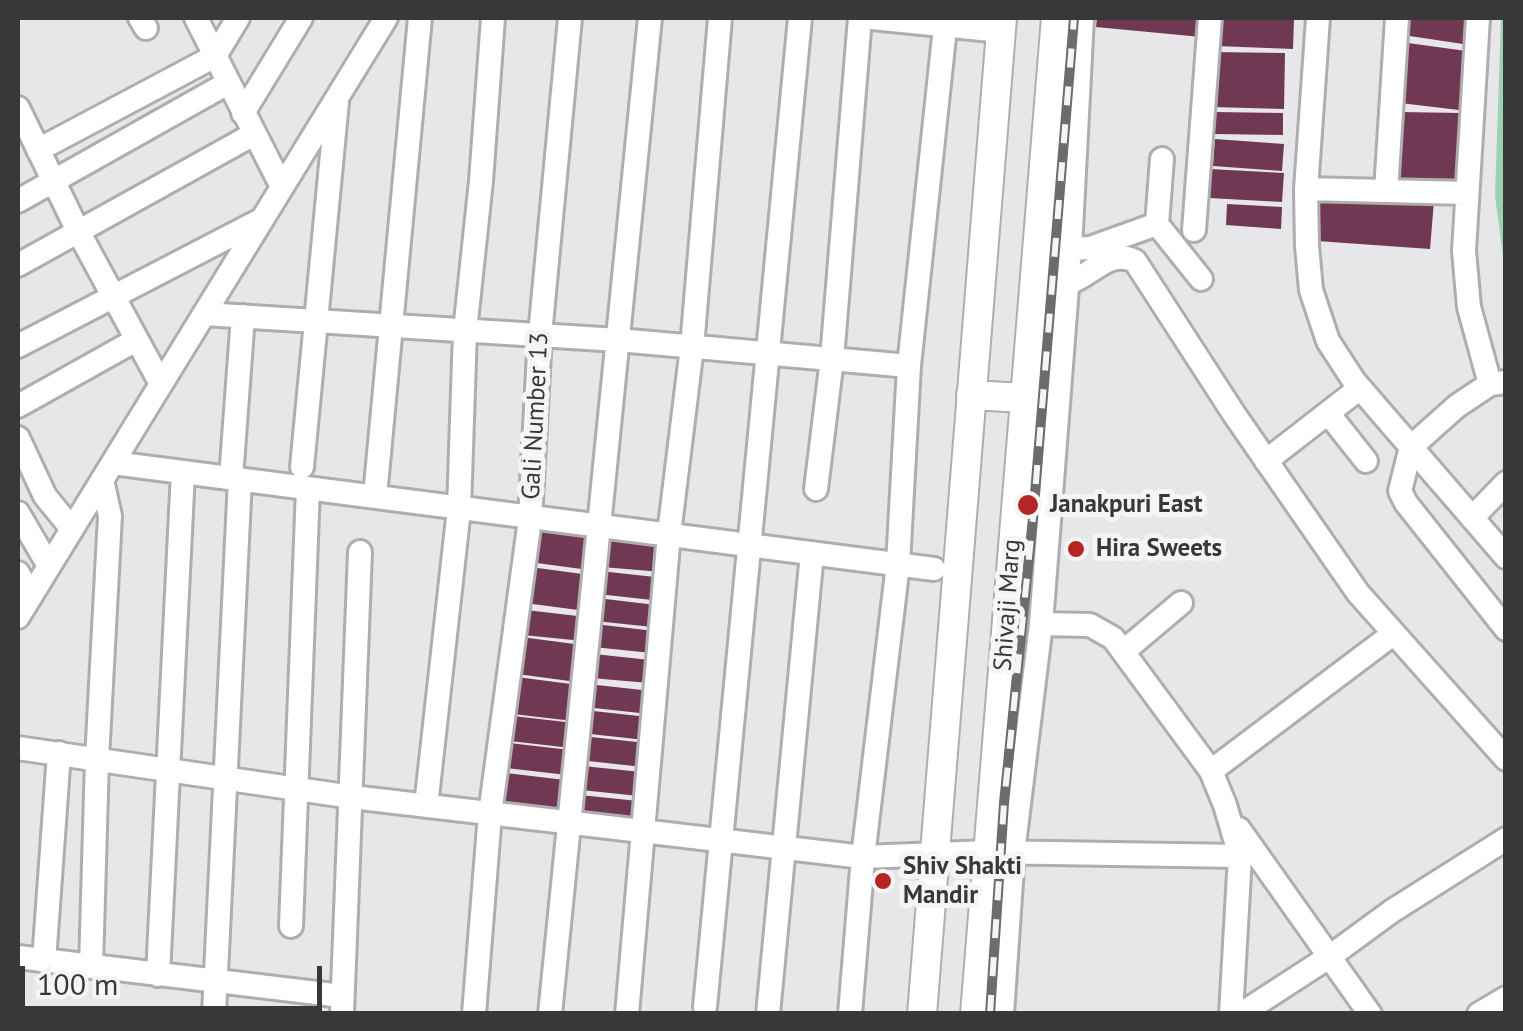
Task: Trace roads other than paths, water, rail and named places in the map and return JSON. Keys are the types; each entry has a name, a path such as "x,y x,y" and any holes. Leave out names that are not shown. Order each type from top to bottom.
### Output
{"main road":[{"name":"Shivaji Marg","path":"975,1014 1000,852 1005,639 1056,18"},
{"path":"922,1014 1001,24"},
{"path":"971,395 1024,398"}],"street":[{"path":"196,18 282,187"},
{"path":"38,150 215,56 238,18"},
{"path":"18,265 248,123 301,18"},
{"path":"18,617 386,18"},
{"path":"375,496 420,18"},
{"path":"426,806 459,509 465,330 481,181 492,18"},
{"name":"Gali Number 13","path":"474,1014 490,814 530,518 540,335 570,18"},
{"path":"550,1014 650,18"},
{"path":"626,1014 669,534 692,347 720,18"},
{"path":"705,1007 800,18"},
{"path":"816,489 832,359 860,18"},
{"path":"872,18 1001,24"},
{"path":"1002,1014 1000,852 1040,632 1070,249 1082,18"},
{"path":"1194,230 1210,18"},
{"path":"1318,18 1306,188 1310,290 1328,341 1360,388 1506,556"},
{"path":"1386,191 1397,18"},
{"path":"1478,18 1464,250 1469,306 1498,383 1456,406 1411,447 1400,491 1506,629"},
{"path":"850,1014 863,857 898,564 909,366 946,21"},
{"path":"18,201 228,83"},
{"path":"290,926 314,321 338,96"},
{"path":"19,116 161,384"},
{"path":"1162,158 1156,224 1201,278"},
{"path":"1306,188 1466,193"},
{"path":"18,346 262,219"},
{"path":"1070,249 1090,248 1156,224"},
{"path":"1035,282 1067,283 1111,259 1126,256 1135,261 1358,593 1506,759"},
{"path":"204,314 618,340 909,366"},
{"path":"214,1014 243,316"},
{"path":"18,406 136,340"},
{"path":"1266,461 1360,388"},
{"path":"1328,413 1366,462"},
{"path":"18,438 46,496 72,528"},
{"path":"108,471 183,472 236,478 305,477 375,496 459,509 934,569"},
{"path":"91,966 110,516 108,471"},
{"path":"158,975 183,472"},
{"path":"1472,518 1506,483"},
{"path":"18,513 49,566"},
{"path":"18,958 217,982 342,1005 360,552"},
{"path":"768,1014 812,553"},
{"path":"18,573 31,595"},
{"path":"1124,651 1181,603"},
{"path":"1005,639 1090,626 1113,638 1211,771 1240,856 1231,1014"},
{"path":"1211,771 1393,634"},
{"path":"18,748 352,798 863,857 1000,852 1240,856"},
{"path":"44,961 60,753"},
{"path":"1228,815 1332,955 1370,1014"},
{"path":"1242,1014 1506,839"},
{"path":"1479,1014 1506,998"}],"railway":[{"path":"990,1014 1004,803 1033,518 1074,18"}],"place":[{"name":"Janakpuri East","path":"1028,505"},
{"name":"Hira Sweets","path":"1076,549"},
{"name":"Shiv Shakti Mandir","path":"883,881"}]}
